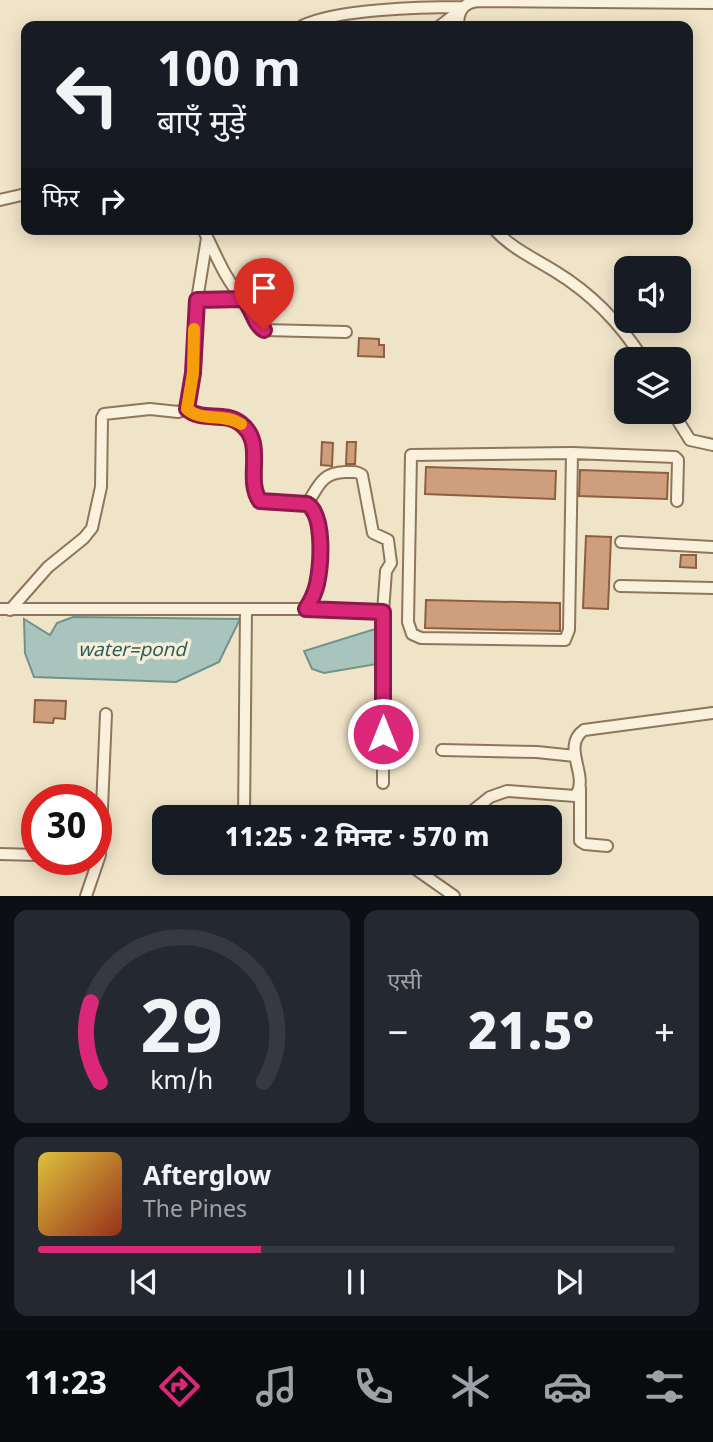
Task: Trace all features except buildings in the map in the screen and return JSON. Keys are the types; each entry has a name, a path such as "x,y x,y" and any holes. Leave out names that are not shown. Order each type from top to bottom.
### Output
{"street":[{"path":"316,21 352,13 466,6 713,3"},
{"path":"446,21 466,6"},
{"path":"0,200 21,195"},
{"path":"187,409 193,373 197,300 207,235"},
{"path":"208,235 220,269 230,285 250,306 258,324 264,330 346,332"},
{"path":"500,235 513,247 553,269 587,294 621,327 635,347"},
{"path":"197,300 243,299"},
{"path":"5,610 92,528 101,488 104,414 150,409 178,412 187,409"},
{"path":"187,409 194,415 232,418 248,431 254,448 256,495 260,501 307,504 316,513 320,532 318,583 306,609"},
{"path":"680,424 690,440 713,445"},
{"path":"572,453 569,630 565,640 416,637 409,629 408,622 412,455 572,453 674,457 678,460 677,500"},
{"path":"307,504 331,472 358,472 363,479 373,533 388,540 391,551 391,563 386,571 383,612 383,783"},
{"path":"621,542 713,547"},
{"path":"391,551 411,551"},
{"path":"391,563 411,565"},
{"path":"620,586 713,588"},
{"path":"244,805 246,609"},
{"path":"5,610 306,609 383,612"},
{"path":"607,846 580,841 580,788 575,756 575,742 579,733 591,728 713,713"},
{"path":"102,784 106,715"},
{"path":"442,750 537,752 575,756"},
{"path":"481,805 497,793 572,797 580,788"},
{"path":"0,854 21,855"},
{"path":"86,896 92,875"},
{"path":"424,875 454,896"}],"water":[{"name":"water=pond","path":"73,617 240,619 219,662 176,682 34,677 25,653 24,619 50,635 57,623"},
{"path":"375,629 380,650 377,664 324,673 312,669 304,651"}],"slow traffic":[{"path":"194,329 194,363 187,409 194,415 224,416 241,424"}],"route":[{"path":"264,330 260,328 250,306 243,299 197,300 194,363 187,409 194,415 232,418 248,431 254,448 256,495 260,501 307,504 316,513 320,532 318,583 306,609 383,612 383,734"}]}
